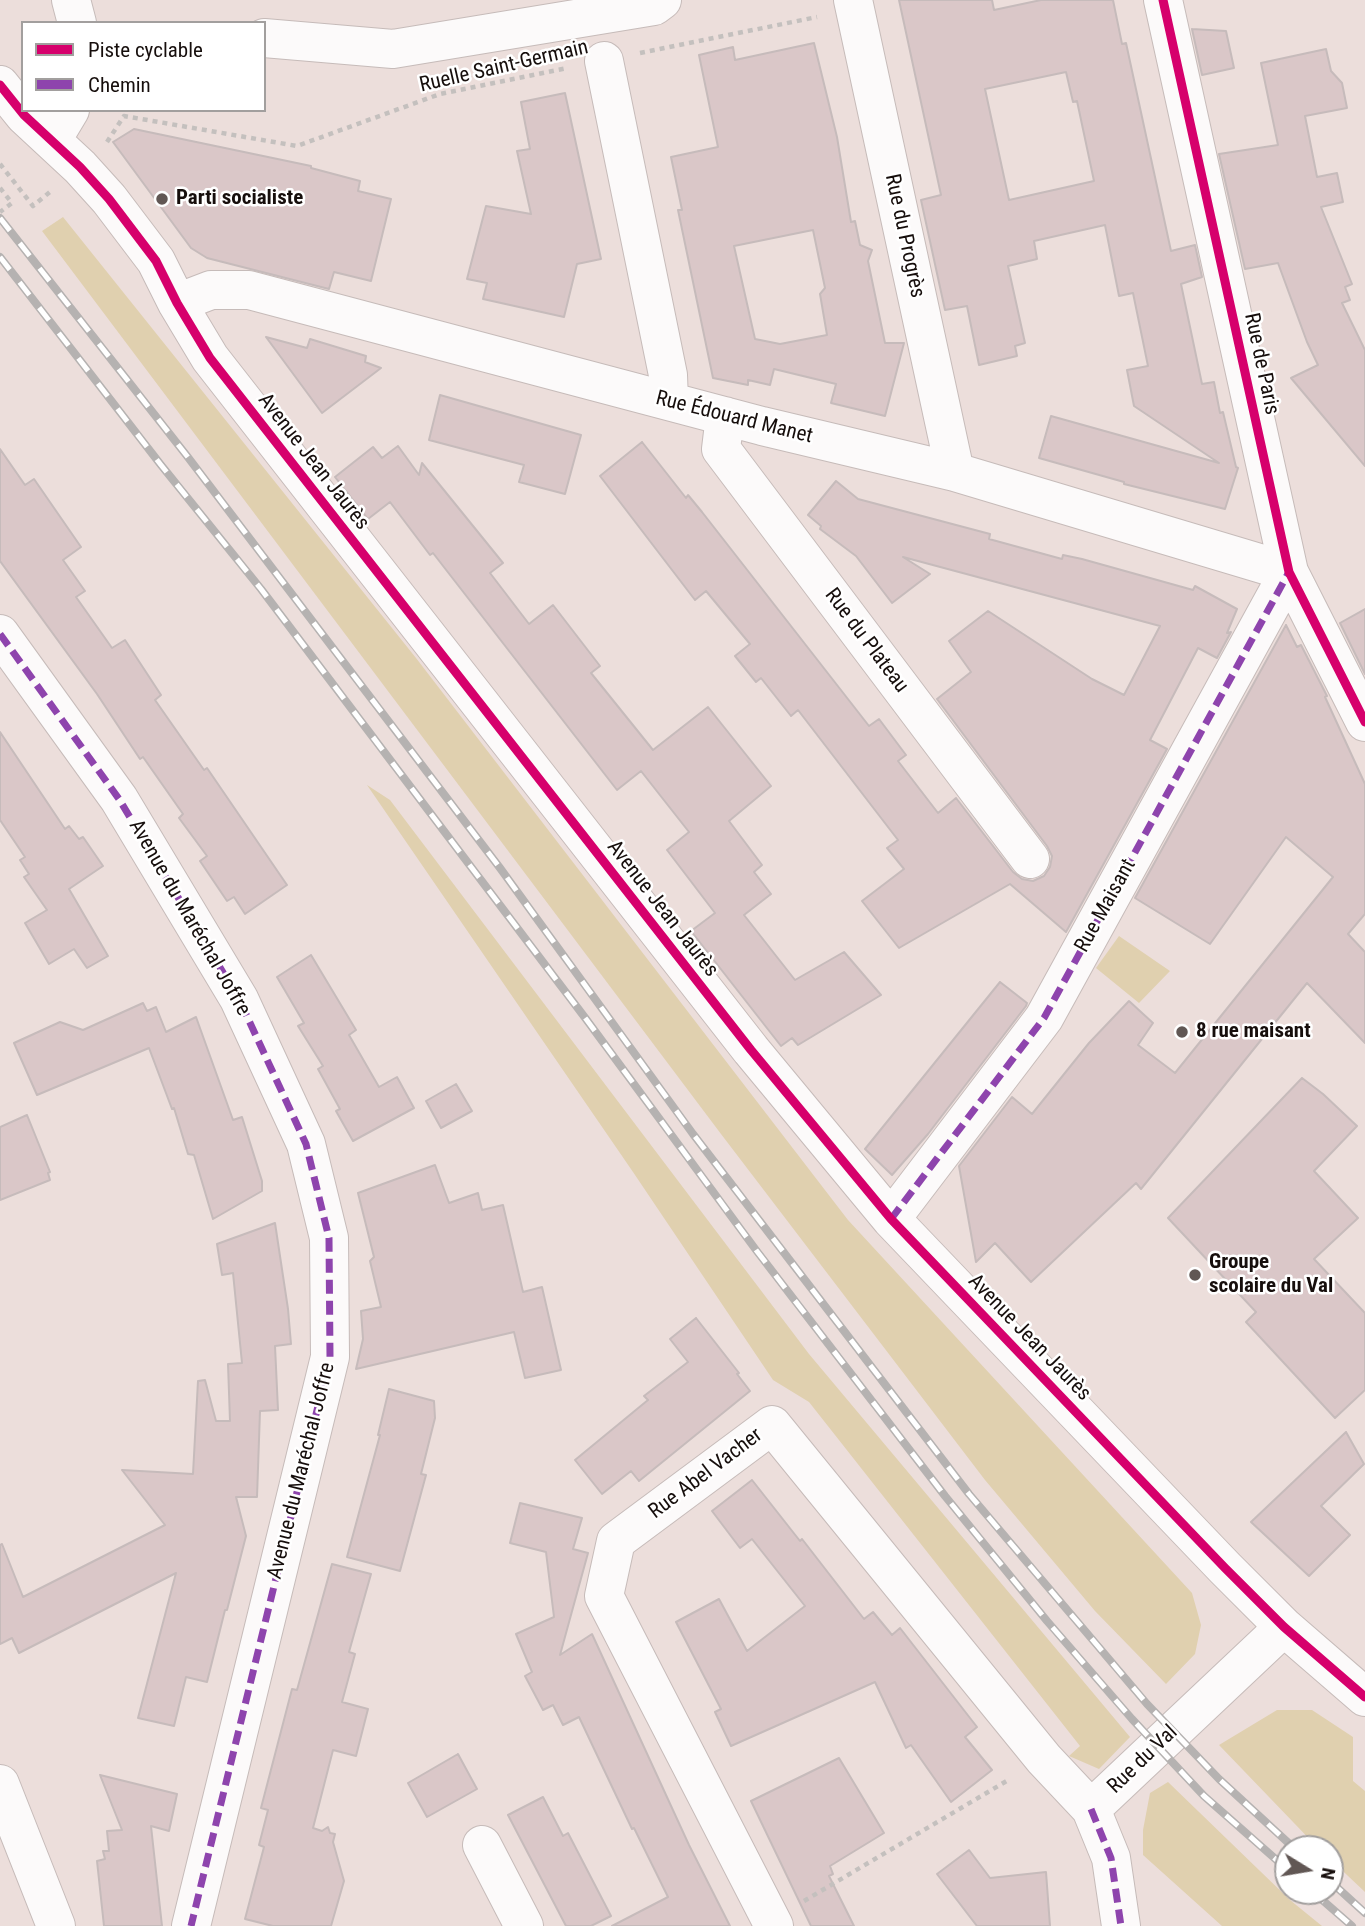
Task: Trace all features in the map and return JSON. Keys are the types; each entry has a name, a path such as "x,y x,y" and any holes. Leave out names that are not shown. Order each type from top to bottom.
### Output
{"street":[{"path":"71,0 76,21"},
{"path":"266,38 393,49 654,6 662,0"},
{"name":"Rue du Progrès","path":"853,0 955,472"},
{"name":"Rue de Paris","path":"1163,0 1289,572 1365,722"},
{"path":"604,61 668,375 669,401"},
{"name":"Avenue Jean Jaurès","path":"0,85 21,101"},
{"name":"Avenue Jean Jaurès","path":"45,119 156,261 210,358 735,1030 891,1219 1284,1627 1365,1697"},
{"name":"Rue Édouard Manet","path":"177,303 211,290 249,290 726,416 955,472 1289,572"},
{"name":"Rue du Plateau","path":"726,416 721,449 1030,859"},
{"name":"Rue Maisant","path":"891,1219 1044,1018 1289,572"},
{"name":"Avenue du Maréchal Joffre","path":"0,634 119,799 239,999 306,1144 329,1238 330,1357 191,1926"},
{"name":"Rue Abel Vacher","path":"773,1923 604,1596 616,1541 772,1425 1044,1759 1091,1809"},
{"name":"Rue du Val","path":"1121,1926 1111,1858 1091,1809 1284,1627"},
{"path":"0,1784 56,1926"},
{"path":"482,1845 524,1926"}],"path":[{"path":"0,164 30,202"},
{"path":"0,188 12,203 0,212"},
{"path":"773,1923 1044,1759"}],"shaded area":[{"path":"63,217 416,658 848,1220 1192,1593 1201,1625 1195,1654 1166,1684 1095,1611 985,1480 721,1134 42,231"},
{"path":"367,785 390,800 809,1354 1130,1737 1099,1769 1069,1756 1080,1746 809,1402 773,1380"},
{"path":"1119,936 1170,971 1139,1003 1096,968"},
{"path":"1277,1710 1312,1710 1353,1737 1353,1781 1365,1791 1365,1892 1344,1872 1344,1835 1306,1835 1219,1745"},
{"path":"1168,1782 1274,1885 1274,1905 1296,1905 1322,1926 1222,1926 1143,1855 1143,1830 1150,1793"}],"building":[{"path":"899,0 992,0 994,10 1041,0 1113,0 1122,44 1126,43 1171,251 1195,245 1202,277 1181,284 1202,384 1214,382 1220,413 1223,412 1238,468 1225,509 1124,484 1039,458 1051,416 1219,463 1134,406 1127,370 1148,366 1133,293 1119,296 1105,225 1034,241 1037,259 1008,266 1025,343 1015,346 1017,356 979,365 967,306 945,310 921,200 941,195","holes":["1066,72 1073,102 1077,101 1094,181 1009,200 985,89"]},
{"path":"1192,29 1226,31 1234,68 1202,75"},
{"path":"814,43 837,137 851,222 855,221 860,245 872,250 868,261 885,343 904,343 885,416 831,403 836,384 774,369 770,385 748,380 748,385 713,378 678,210 682,210 671,157 718,147 699,55 733,47 735,60","holes":["813,230 825,288 820,294 827,335 780,344 755,339 734,246"]},
{"path":"1326,49 1331,71 1342,83 1347,108 1305,116 1317,177 1337,173 1343,202 1321,207 1352,284 1345,287 1350,300 1342,303 1365,350 1365,466 1291,378 1318,365 1278,263 1245,269 1219,154 1278,145 1261,63"},
{"path":"565,93 601,259 577,264 564,317 483,299 487,283 467,279 486,206 531,214 517,151 530,149 521,102"},
{"path":"134,129 311,166 360,181 358,191 391,199 371,281 334,272 329,289 207,258 191,248 113,142"},
{"path":"266,337 307,348 310,339 366,356 365,362 381,368 322,413"},
{"path":"440,395 581,435 565,494 519,482 524,465 429,440"},
{"path":"642,442 686,498 688,495 702,512 869,726 879,719 906,755 898,761 938,813 956,798 1013,872 1022,879 1033,881 1044,876 1050,867 1052,856 937,699 971,672 949,641 988,611 1092,679 1124,695 1160,626 903,557 930,574 892,603 856,556 820,529 821,526 808,515 836,481 858,499 990,534 989,539 1062,559 1063,555 1082,559 1193,590 1195,586 1237,609 1227,633 1231,632 1217,658 1198,648 1150,740 1167,749 1066,932 1010,884 899,948 862,901 904,869 887,848 898,840 798,710 791,716 761,678 756,682 735,656 750,644 706,591 695,600 600,476"},
{"path":"398,446 419,475 422,463 503,563 490,573 529,624 553,605 600,666 591,673 653,750 708,707 771,786 729,821 762,865 754,872 771,894 744,915 795,980 844,952 881,995 798,1045 792,1038 781,1046 691,931 715,913 667,850 689,832 641,771 617,790 433,553 430,555 390,502 368,519 335,477 373,447 382,458"},
{"path":"0,449 25,485 34,479 81,547 63,560 85,591 76,597 112,648 125,640 161,695 155,700 204,770 207,768 287,885 245,914 234,897 227,901 200,861 207,856 179,818 183,814 143,757 140,759 97,694 0,561"},
{"path":"1365,609 1365,674 1340,623"},
{"path":"1286,625 1297,647 1301,645 1327,696 1325,697 1365,784 1365,914 1348,934 1365,952 1365,1043 1307,983 1141,1189 1136,1183 1031,1282 995,1243 976,1262 959,1166 1012,1097 1032,1114 1089,1043 1129,1001 1153,1023 1138,1045 1175,1073 1333,877 1286,837 1210,944 1135,898"},
{"path":"0,732 65,829 69,826 79,839 83,837 103,866 69,889 108,956 87,968 74,949 49,964 25,923 47,910 24,877 29,874 20,860 25,857 0,820"},
{"path":"311,955 356,1030 349,1035 379,1087 397,1077 414,1108 353,1141 336,1111 340,1109 318,1069 323,1066 298,1026 304,1023 277,977"},
{"path":"1000,982 1027,1003 1026,1006 928,1134 892,1175 865,1149"},
{"path":"143,1003 147,1011 156,1007 166,1032 196,1017 233,1120 242,1117 262,1181 262,1191 213,1219 194,1155 188,1154 174,1108 172,1109 149,1048 37,1095 14,1043 60,1022 83,1030"},
{"path":"1302,1078 1357,1126 1314,1171 1358,1218 1314,1259 1365,1313 1365,1390 1335,1418 1246,1322 1256,1312 1168,1218"},
{"path":"456,1084 472,1111 441,1128 426,1101"},
{"path":"27,1115 50,1172 50,1180 0,1200 0,1127"},
{"path":"435,1165 449,1203 478,1193 482,1210 503,1205 523,1292 542,1287 561,1370 525,1378 514,1332 356,1369 363,1339 361,1311 381,1307 370,1261 374,1257 358,1193"},
{"path":"275,1223 291,1344 275,1346 278,1410 260,1411 257,1497 236,1497 246,1536 227,1610 207,1682 186,1677 174,1726 138,1718 176,1573 19,1653 12,1638 0,1644 0,1545 2,1544 23,1597 165,1525 122,1470 193,1474 198,1381 205,1380 216,1421 230,1421 228,1364 242,1363 233,1273 222,1275 217,1244"},
{"path":"696,1318 750,1391 639,1481 631,1471 602,1494 575,1460 648,1400 644,1396 688,1362 670,1339"},
{"path":"389,1389 434,1401 435,1418 421,1474 426,1475 400,1571 347,1557 380,1435"},
{"path":"1346,1432 1364,1464 1321,1506 1350,1535 1309,1576 1251,1522"},
{"path":"752,1480 864,1619 873,1612 892,1635 900,1628 977,1727 965,1737 992,1770 951,1802 911,1745 906,1748 875,1682 731,1746 715,1712 721,1709 676,1622 719,1599 747,1651 805,1606 752,1539 740,1548 712,1511"},
{"path":"520,1503 582,1518 573,1549 588,1553 560,1655 592,1634 689,1845 730,1926 612,1926 668,1897 634,1828 632,1829 579,1717 563,1725 553,1705 543,1710 525,1676 532,1672 516,1634 554,1617 546,1552 510,1543"},
{"path":"332,1564 371,1574 349,1652 355,1654 342,1702 368,1709 356,1756 333,1750 313,1828 322,1831 328,1827 330,1833 335,1834 333,1842 344,1881 331,1926 273,1926 245,1919 264,1847 259,1845 268,1810 261,1808 292,1689 297,1690"},
{"path":"458,1754 477,1789 427,1817 408,1783"},
{"path":"839,1758 884,1833 830,1866 833,1874 829,1876 854,1926 811,1926 751,1801"},
{"path":"100,1775 177,1794 169,1831 151,1826 162,1926 104,1926 97,1861 105,1859 103,1851 109,1851 107,1831 122,1830"},
{"path":"543,1797 563,1836 568,1833 611,1916 591,1926 566,1926 508,1815"},
{"path":"969,1850 990,1878 1046,1872 1050,1926 977,1926 937,1874"}],"railway":[{"path":"0,218 187,456 500,868 693,1134 969,1494 1147,1704 1219,1779 1280,1835"},
{"path":"0,257 261,589 586,1019 756,1250 945,1496 1047,1621 1132,1719 1204,1796 1274,1858"},
{"path":"1344,1894 1365,1913"},
{"path":"1328,1905 1352,1926"}],"marked path":[{"path":"891,1219 1044,1018 1289,572"},
{"path":"0,634 119,799 239,999 306,1144 329,1238 330,1357 191,1926"},
{"path":"1091,1809 1111,1858 1121,1926"}],"cycle path":[{"path":"1163,0 1289,572 1365,722"},
{"path":"0,85 21,111"},
{"path":"22,112 80,167 109,199 156,261 210,358 751,1050 891,1219 1225,1568 1284,1627 1365,1697"}],"place":[{"name":"Parti socialiste","path":"162,199"},
{"name":"8 rue maisant","path":"1182,1032"},
{"name":"Groupe scolaire du Val","path":"1195,1275"}]}
